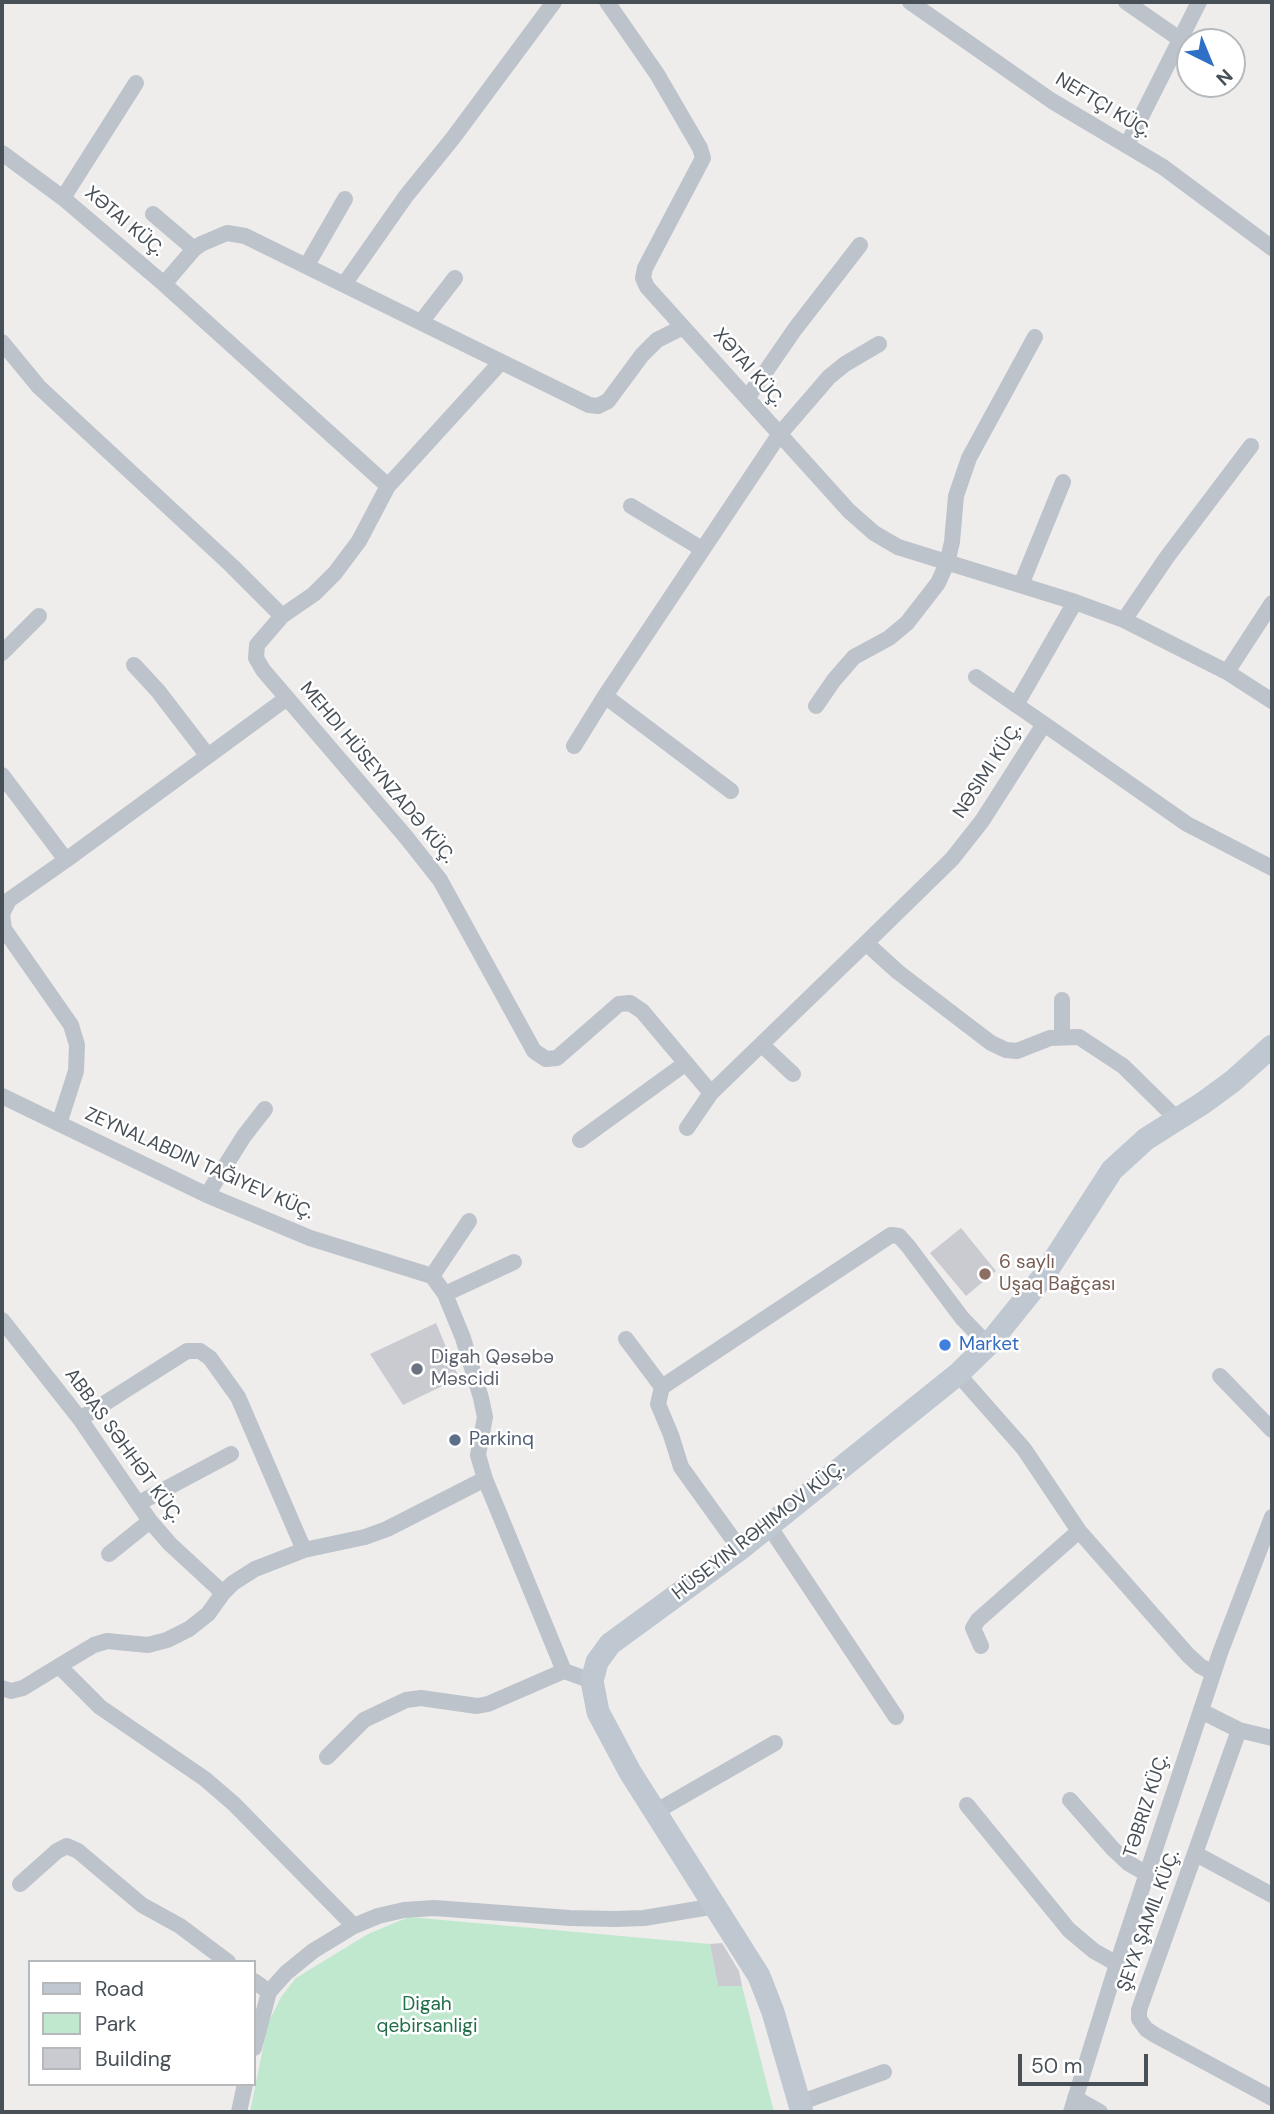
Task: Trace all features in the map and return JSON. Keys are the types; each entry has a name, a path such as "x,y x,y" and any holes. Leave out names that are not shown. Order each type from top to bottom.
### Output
{"main road":[{"name":"HÜSEYIN RƏHIMOV KÜÇ.","path":"592,1681 597,1662 610,1644 740,1549 958,1374 988,1345 1043,1277 1112,1170 1146,1139 1233,1081 1272,1046"},
{"path":"592,1681 598,1712 610,1738 758,1976 769,1999 801,2108"}],"street":[{"path":"345,283 406,196 453,138 554,2"},
{"path":"607,2 657,74 700,148 703,158 645,268 643,278 647,287 683,327"},
{"name":"NEFTÇI KÜÇ.","path":"910,2 1052,101 1163,167 1272,248"},
{"path":"1126,2 1176,37"},
{"path":"1187,28 1199,2"},
{"path":"1127,145 1176,50"},
{"path":"62,198 136,83"},
{"name":"XƏTAI KÜÇ.","path":"2,153 62,198 164,284 194,249 214,237 227,233 245,236 589,405 598,406 608,401 642,355 657,340 683,327 849,511 874,533 898,547 1074,602 1124,621 1227,672 1272,701"},
{"path":"307,265 345,200"},
{"path":"153,214 194,249"},
{"path":"748,397 795,329 860,245"},
{"path":"421,322 455,278"},
{"path":"164,284 388,486"},
{"path":"816,706 854,657 889,638 907,623 938,583 947,563 956,496 969,458 1035,337"},
{"path":"2,343 39,387 233,566 282,616"},
{"path":"574,746 779,435 829,377 879,344"},
{"name":"MEHDI HÜSEYNZADƏ KÜÇ.","path":"501,362 388,486 349,557 314,594 282,616 257,645 256,658 262,670 407,837 440,880 534,1051 546,1059 557,1058 619,1004 630,1003 642,1011 711,1093"},
{"path":"1124,621 1167,557 1251,446"},
{"path":"1021,585 1063,482"},
{"path":"631,506 702,549"},
{"path":"1016,705 1074,602"},
{"path":"1227,672 1272,603"},
{"path":"2,653 38,616"},
{"path":"134,665 158,691 208,756"},
{"path":"976,677 1044,724"},
{"path":"605,696 731,791"},
{"path":"59,1124 76,1071 77,1045 71,1025 4,929 2,915 9,900 287,698"},
{"name":"NƏSIMI KÜÇ.","path":"866,943 952,859 982,821 1044,724 1187,824 1272,868"},
{"path":"2,775 66,860"},
{"path":"687,1128 711,1093 866,943 919,988 992,1043 1006,1050 1017,1051 1062,1036 1079,1037 1123,1066 1178,1120"},
{"path":"1062,1000 1062,1036"},
{"path":"762,1045 793,1073"},
{"path":"580,1140 686,1063"},
{"path":"2,1096 207,1195 310,1238 432,1276 445,1294 463,1338 481,1398 485,1417 478,1455 485,1479 564,1671"},
{"path":"207,1195 244,1136 265,1110"},
{"path":"432,1276 469,1221"},
{"path":"740,1549 681,1467 658,1404 662,1387 891,1235 899,1236 908,1246 962,1318 988,1345"},
{"path":"445,1294 514,1262"},
{"name":"ABBAS SƏHHƏT KÜÇ.","path":"2,1320 80,1419 150,1521 170,1544 223,1593"},
{"path":"626,1339 662,1387"},
{"path":"80,1419 187,1351 200,1351 210,1359 238,1397 304,1550"},
{"path":"958,1374 1024,1449 1079,1531 1188,1655 1213,1673"},
{"path":"1220,1376 1272,1430"},
{"path":"139,1503 231,1454"},
{"path":"2,1688 11,1691 23,1688 94,1645 107,1641 148,1645 167,1640 189,1629 208,1614 233,1583 255,1569 304,1550 365,1537 387,1529 485,1479"},
{"name":"TƏBRIZ KÜÇ.","path":"1073,2105 1213,1673 1272,1517"},
{"path":"109,1553 150,1521"},
{"path":"769,1526 896,1717"},
{"path":"981,1646 973,1628 978,1620 1079,1531"},
{"path":"59,1666 100,1707 205,1779 354,1926"},
{"path":"327,1757 364,1720 406,1700 421,1698 477,1706 488,1704 564,1671 592,1681"},
{"path":"1201,1711 1239,1730 1272,1738"},
{"name":"ŞEYX ŞAMIL KÜÇ.","path":"1239,1730 1139,2010 1139,2018 1146,2029 1155,2035 1272,2098"},
{"path":"655,1812 775,1743"},
{"path":"1070,1800 1113,1849 1128,1863 1147,1874"},
{"path":"967,1805 1069,1930 1094,1951 1117,1965"},
{"path":"20,1884 57,1851 67,1846 78,1851 142,1905 180,1926 225,1960"},
{"path":"1196,1854 1272,1895"},
{"path":"256,2041 269,1992 286,1973 313,1951 354,1926 378,1916 404,1910 434,1908 615,1919 643,1918 716,1906"},
{"path":"256,1982 269,1992"},
{"path":"801,2108 884,2072"},
{"path":"239,2112 245,2086"},
{"path":"1073,2105 1100,2112"}],"green space":[{"name":"Digah qebirsanligi","path":"409,1917 710,1944 718,1986 742,1986 774,2112 250,2112 268,2023 281,1997 296,1978 368,1934"}],"building":[{"path":"961,1228 996,1271 966,1296 930,1253"},
{"path":"436,1323 459,1378 403,1405 370,1354"},
{"path":"722,1943 739,1971 742,1986 718,1986 710,1944"}],"place":[{"name":"6 saylı Uşaq Bağçası","path":"985,1274"},
{"name":"Market","path":"945,1345"},
{"name":"Digah Qəsəbə Məscidi","path":"417,1369"},
{"name":"Parkinq","path":"455,1440"}]}
